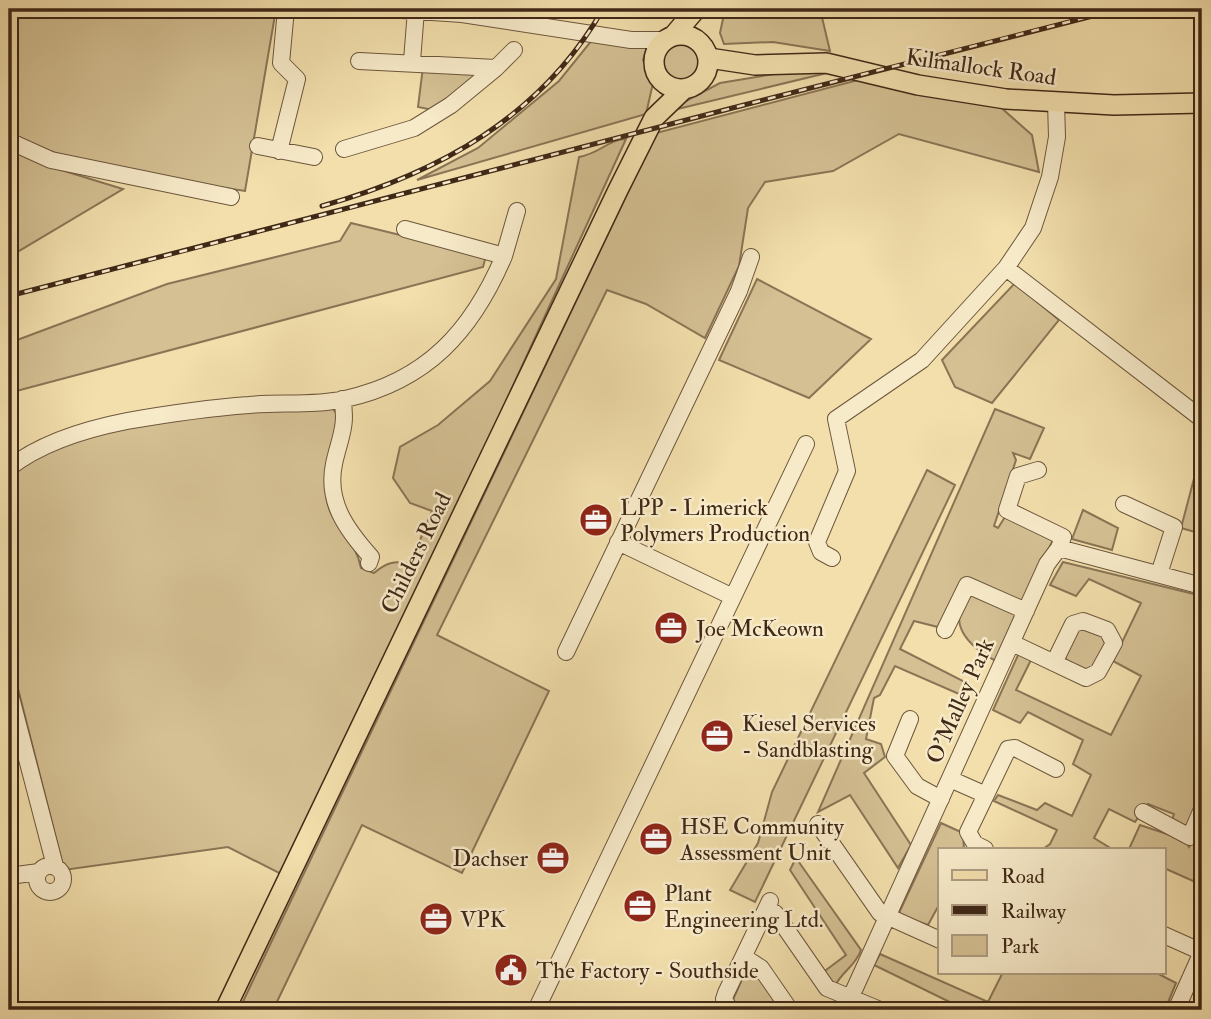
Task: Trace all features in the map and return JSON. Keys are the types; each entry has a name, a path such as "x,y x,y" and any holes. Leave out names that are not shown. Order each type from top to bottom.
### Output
{"main road":[{"path":"696,9 655,54 657,76 666,85 691,87 707,72 704,9"},
{"path":"670,38 686,35 705,50"},
{"name":"Kilmallock Road","path":"705,50 755,65 826,64 918,85 1006,99 1114,105 1202,103"},
{"name":"Kilmallock Road","path":"691,87 755,65"},
{"name":"Childers Road","path":"654,118 657,76"},
{"name":"Childers Road","path":"225,1010 654,118 674,96 691,87"}],"street":[{"path":"279,151 297,79 281,63 286,9"},
{"path":"387,9 463,14 631,40 670,38"},
{"path":"412,61 416,10"},
{"path":"344,149 414,128 451,104 514,50"},
{"path":"359,61 403,64 412,61 496,68"},
{"path":"832,558 821,552 817,542 847,471 836,419 922,359 1006,268 1034,228 1050,177 1057,137 1056,102"},
{"path":"9,141 51,160 231,197"},
{"path":"258,146 314,157"},
{"path":"9,468 57,441 116,423 186,411 342,400 399,379 427,363 454,342 488,293 504,256 517,211"},
{"path":"405,229 504,256"},
{"path":"566,652 739,291 751,257"},
{"path":"1006,268 1202,419"},
{"path":"342,400 345,428 334,464 334,500 346,527 371,557 369,563"},
{"path":"536,1010 806,444"},
{"path":"1038,470 1018,476 1007,510 1063,537 1059,548 1202,586"},
{"path":"1124,504 1174,527 1158,574"},
{"path":"618,542 733,597"},
{"name":"O'Malley Park","path":"848,1004 1047,564 1059,548"},
{"path":"944,630 967,585 1026,611"},
{"path":"1012,643 1054,663"},
{"path":"9,692 55,866 64,878 62,885 56,891 48,892 40,888 37,880 39,872"},
{"path":"910,719 895,756 916,786 941,799"},
{"path":"983,848 975,844 968,832 1008,749 1015,748 1056,769"},
{"path":"950,779 986,794"},
{"path":"1143,812 1190,837 1202,809"},
{"path":"818,824 880,913 938,939"},
{"path":"9,876 39,872 46,866 55,866"},
{"path":"730,1010 724,999 773,907 824,984 848,1004 880,1010"},
{"path":"1166,936 1202,952 1176,1010"},
{"path":"744,957 761,968 790,1010"}],"green space":[{"path":"9,9 276,9 245,191 124,171 37,147 9,135"},
{"path":"725,9 820,9 830,51 773,42 724,44 720,33"},
{"path":"592,40 648,44 643,60 653,83 646,114 417,180 478,148 559,81"},
{"path":"681,40 696,46 702,61 696,76 681,82 666,76 660,61 666,46"},
{"path":"423,67 481,74 433,110 418,107"},
{"path":"799,70 827,73 665,112 720,83"},
{"path":"858,80 998,105 1032,135 1039,172 899,134 833,171 765,182 748,208 739,266 705,338 646,304 607,290 437,635 549,691 462,873 362,825 273,1010 239,1010 656,133"},
{"path":"626,139 429,569 283,875 228,847 64,870 9,653 9,478 39,457 76,440 118,429 208,415 332,407 341,421 326,477 325,488 330,511 355,550 361,568 374,573 391,563 410,564 432,511 410,503 393,478 400,447 438,425 490,381 556,279 579,157"},
{"path":"9,148 45,165 123,189 9,257"},
{"path":"351,223 486,256 483,267 9,393 9,343 167,284 340,241"},
{"path":"757,279 871,339 809,398 719,360"},
{"path":"1015,283 1059,320 992,403 955,387 942,360"},
{"path":"995,409 1044,428 1030,459 1013,453 1016,460 994,526 998,528 1005,517 1052,536 1052,542 1022,603 965,581 938,627 914,621 900,649 967,683 959,694 895,666 880,695 874,698 866,739 881,744 885,757 864,773 911,845 898,868 850,795 818,812"},
{"path":"1202,448 1202,534 1181,528"},
{"path":"927,470 955,485 755,902 730,890 758,843 772,792"},
{"path":"1083,510 1118,528 1112,550 1072,539"},
{"path":"1063,562 1202,596 1202,733 1198,753 1202,757 1202,800 1191,825 1183,826 1172,820 1174,814 1148,804 1135,822 1109,809 1094,838 1110,848 1044,848 1050,844 1057,830 994,801 998,795 1037,810 1045,803 1072,816 1091,775 1073,764 1083,740 1028,712 1020,723 993,710 1019,653 1032,658 1016,690 1111,735 1141,676 1113,661 1141,603 1089,579 1076,596 1050,585"},
{"path":"972,595 1020,613 996,661 977,649 963,633 960,615 963,605"},
{"path":"1085,626 1105,633 1108,641 1093,670 1089,671 1077,667 1064,656 1078,629"},
{"path":"941,823 963,833 964,848 938,848 938,907 928,925 898,915"},
{"path":"1202,824 1202,885 1166,869 1166,848 1129,848 1140,825 1185,840 1189,847"},
{"path":"796,858 861,950 835,986 822,973 846,955 790,870"},
{"path":"880,954 988,1002 1002,974 1159,974 1176,983 1165,1010 966,1010 874,965"},
{"path":"748,966 752,967 785,1010 738,1010 731,1004"}],"railway":[{"path":"322,206 407,176 446,158 483,136 518,110 549,81 578,47 603,9"},
{"path":"9,296 1120,9"}],"place":[{"name":"LPP - Limerick Polymers Production","path":"596,520"},
{"name":"Joe McKeown","path":"671,628"},
{"name":"Kiesel Services - Sandblasting","path":"717,736"},
{"name":"HSE Community Assessment Unit","path":"656,839"},
{"name":"Dachser","path":"553,858"},
{"name":"Plant Engineering Ltd.","path":"640,906"},
{"name":"VPK","path":"436,919"},
{"name":"The Factory - Southside","path":"511,970"}]}
